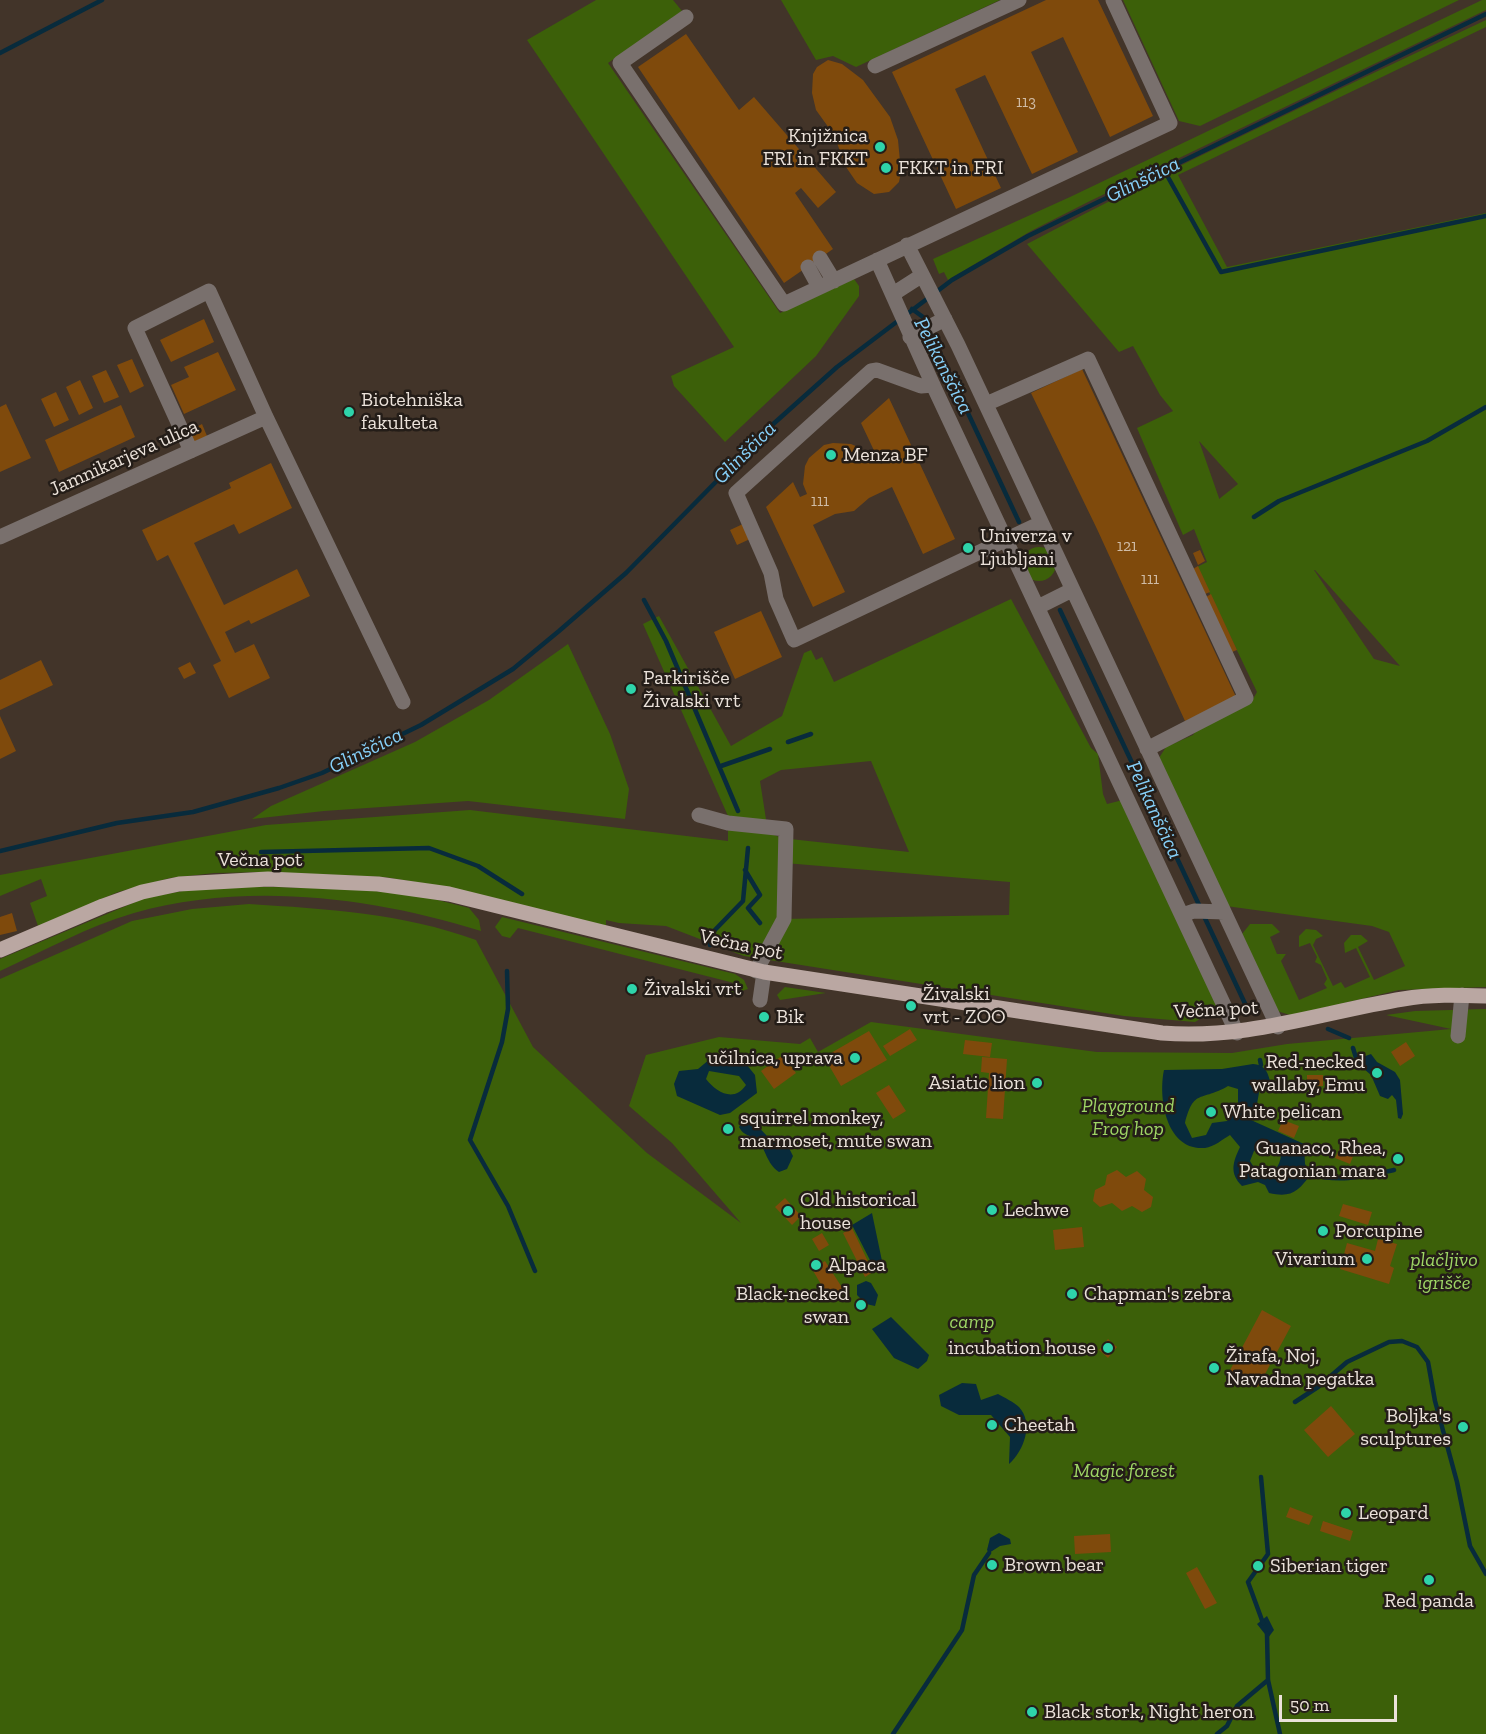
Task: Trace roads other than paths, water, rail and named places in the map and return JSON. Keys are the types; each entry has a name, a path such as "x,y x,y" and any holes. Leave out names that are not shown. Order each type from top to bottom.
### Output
{"main road":[{"name":"Večna pot","path":"0,950 142,892 221,880 300,880 378,884 449,894 760,972 1162,1034 1237,1033 1278,1027 1406,998 1486,996"}],"street":[{"path":"875,66 1019,0"},
{"path":"686,17 620,63 784,304 877,260 1047,173 1135,132 1170,123 1113,0"},
{"path":"907,245 986,404 1222,912 1278,1027"},
{"path":"877,260 910,337 1006,540 1188,913 1237,1033"},
{"path":"819,287 814,262 834,281"},
{"path":"893,294 919,271"},
{"path":"191,451 135,328 209,291 266,417 403,702"},
{"path":"910,337 945,319"},
{"path":"986,404 1088,359 1246,698 1147,749"},
{"path":"933,385 921,386 877,370 871,371 736,493 771,573 776,599 794,640 1041,523"},
{"name":"Jamnikarjeva ulica","path":"0,537 266,417"},
{"path":"1038,607 1072,590"},
{"path":"699,815 728,824 786,829 784,919 760,972 760,1000"},
{"path":"1188,913 1222,912"},
{"path":"1458,1036 1462,995"}],"water":[{"path":"1371,1054 1377,1062 1395,1072 1400,1080 1403,1114 1401,1119 1398,1118 1396,1100 1392,1095 1388,1099 1380,1096 1371,1075 1357,1063 1360,1058"},
{"path":"727,1057 742,1059 755,1075 757,1093 730,1113 720,1115 677,1096 674,1084 679,1071 698,1069 710,1059","holes":["709,1071 739,1076 746,1085 731,1094 725,1094 706,1079"]},
{"path":"1253,1064 1266,1071 1270,1081 1260,1087 1257,1104 1251,1110 1251,1120 1304,1144 1305,1164 1311,1174 1298,1189 1283,1195 1269,1193 1265,1185 1258,1182 1242,1186 1234,1172 1240,1147 1230,1135 1215,1145 1205,1148 1192,1147 1181,1141 1173,1132 1164,1108 1162,1082 1164,1070 1222,1069","holes":["1228,1086 1238,1089 1238,1107 1227,1121 1212,1123 1206,1135 1192,1138 1185,1123 1195,1100","1269,1143 1281,1147 1281,1152 1277,1167 1268,1176 1255,1169 1250,1161 1254,1151"]},
{"path":"749,1117 767,1136 787,1144 793,1156 787,1169 779,1172 758,1141 741,1130 739,1127 745,1118"},
{"path":"872,1213 882,1261 873,1266 852,1225"},
{"path":"866,1281 871,1283 878,1295 875,1306 866,1304 857,1295 857,1285"},
{"path":"891,1317 929,1355 927,1361 918,1369 894,1358 872,1329"},
{"path":"962,1383 976,1384 981,1400 998,1394 1019,1407 1026,1421 1025,1437 1019,1452 1009,1464 1010,1437 991,1415 959,1415 941,1406 939,1395"},
{"path":"999,1533 1010,1539 1011,1544 1000,1546 989,1553 987,1550 990,1538"},
{"path":"1267,1616 1274,1630 1268,1638 1257,1624"}],"waterway":[{"path":"0,53 102,0"},
{"name":"Glinščica","path":"0,851 117,823 193,812 279,788 322,773 421,725 513,669 559,631 626,573 771,426 837,367 952,280 1028,236 1486,14"},
{"path":"1164,170 1221,272 1486,216"},
{"name":"Pelikanščica","path":"912,309 923,317 1019,522"},
{"path":"1254,517 1279,501 1427,441 1486,407"},
{"path":"644,600 666,641 738,811"},
{"name":"Pelikanščica","path":"1060,610 1200,907"},
{"path":"788,742 811,734"},
{"path":"721,766 770,749"},
{"path":"261,852 429,848 478,866 522,894"},
{"path":"710,945 711,934 743,901 748,848"},
{"path":"745,870 760,895 748,908 760,923"},
{"name":"Pelikanščica","path":"1203,914 1248,1010"},
{"path":"507,971 508,1009 502,1042 470,1140 508,1206 535,1271"},
{"path":"1328,1029 1349,1038"},
{"path":"1353,1048 1357,1061"},
{"name":"Pelikanščica","path":"1260,1060 1261,1065"},
{"path":"1311,1174 1342,1178 1394,1170"},
{"path":"1295,1402 1318,1387 1347,1362 1389,1342 1402,1341 1417,1347 1428,1362 1435,1401 1457,1482 1470,1546 1486,1574"},
{"path":"1261,1477 1268,1554 1248,1582 1263,1623"},
{"path":"893,1734 962,1630 974,1575 989,1553"},
{"path":"1267,1634 1268,1680 1280,1734"},
{"path":"1217,1734 1227,1726 1237,1706 1268,1680"}],"place":[{"name":"Knjižnica FRI in FKKT","path":"880,147"},
{"name":"FKKT in FRI","path":"886,168"},
{"name":"Biotehniška fakulteta","path":"349,412"},
{"name":"Menza BF","path":"831,455"},
{"name":"Univerza v Ljubljani","path":"968,548"},
{"name":"Parkirišče Živalski vrt","path":"631,689"},
{"name":"Živalski vrt","path":"632,989"},
{"name":"Živalski vrt - ZOO","path":"911,1006"},
{"name":"Bik","path":"764,1017"},
{"name":"učilnica, uprava","path":"855,1058"},
{"name":"Red-necked wallaby, Emu","path":"1377,1073"},
{"name":"Asiatic lion","path":"1037,1083"},
{"name":"White pelican","path":"1211,1112"},
{"name":"squirrel monkey, marmoset, mute swan","path":"728,1129"},
{"name":"Guanaco, Rhea, Patagonian mara","path":"1398,1159"},
{"name":"Lechwe","path":"992,1210"},
{"name":"Old historical house","path":"788,1211"},
{"name":"Porcupine","path":"1323,1231"},
{"name":"Vivarium","path":"1367,1259"},
{"name":"Alpaca","path":"816,1265"},
{"name":"Chapman's zebra","path":"1072,1294"},
{"name":"Black-necked swan","path":"861,1305"},
{"name":"incubation house","path":"1108,1348"},
{"name":"Žirafa, Noj, Navadna pegatka","path":"1214,1368"},
{"name":"Cheetah","path":"992,1425"},
{"name":"Boljka's sculptures","path":"1463,1427"},
{"name":"Leopard","path":"1346,1513"},
{"name":"Brown bear","path":"992,1565"},
{"name":"Siberian tiger","path":"1258,1566"},
{"name":"Red panda","path":"1429,1580"},
{"name":"Black stork, Night heron","path":"1032,1712"}],"park label":[{"name":"Playground Frog hop","path":"1128,1118"},
{"name":"plačljivo igrišče","path":"1444,1272"},
{"name":"camp","path":"972,1322"},
{"name":"Magic forest","path":"1124,1471"}]}
